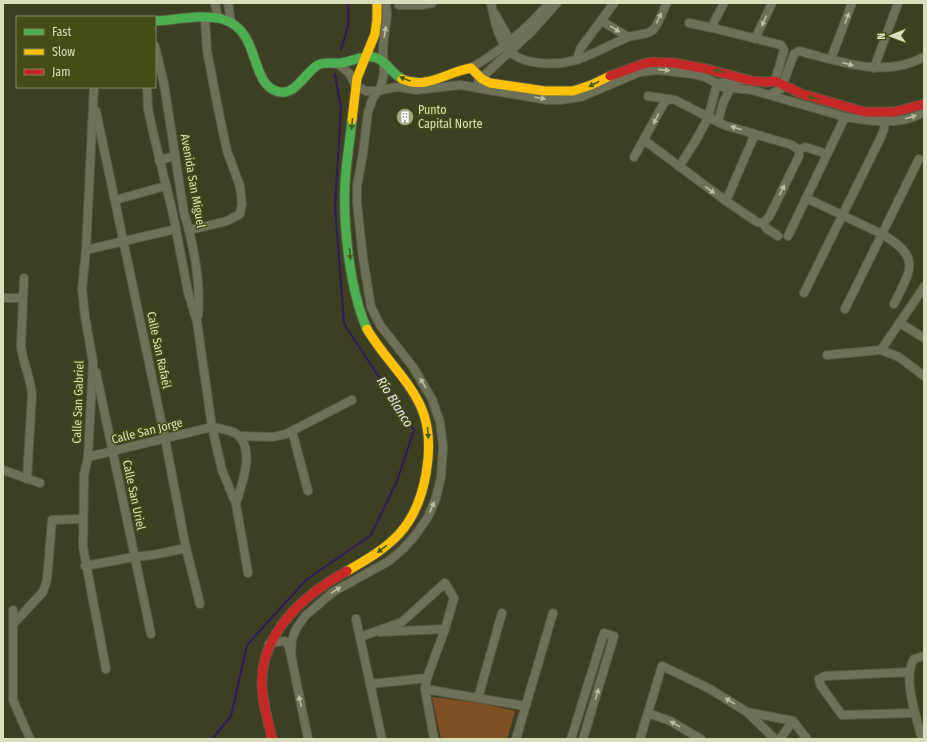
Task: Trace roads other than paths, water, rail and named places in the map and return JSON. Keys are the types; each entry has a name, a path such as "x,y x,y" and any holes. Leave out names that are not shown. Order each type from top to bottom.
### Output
{"street":[{"path":"215,3 218,18"},
{"path":"228,3 231,22"},
{"path":"272,739 263,694 262,679 263,667 269,644 285,621 305,599 329,581 380,551 403,531 415,511 427,468 429,446 427,423 420,404 402,375 383,352 369,331 359,310 350,260 345,204 356,86 359,71 376,31 378,18 377,3"},
{"path":"291,655 292,640 296,629 305,616 333,592 389,561 414,537 428,517 436,498 441,477 443,447 440,422 432,399 413,367 380,325 371,306 366,285 357,186 364,148 368,112 377,91 381,86 384,73 383,43 387,14 386,3"},
{"path":"399,5 422,6 432,3"},
{"path":"472,87 481,77 492,69 510,46 549,3"},
{"path":"156,21 218,18 231,22 244,33 264,80 274,90 284,92 291,91 296,88 315,67 327,62 338,63 365,57 374,57 383,60 390,71 404,80 414,82 431,81 471,68 510,46 548,15 557,3"},
{"path":"577,60 580,50 614,3"},
{"path":"491,7 502,25 510,46 521,58 554,64 577,60 628,37 650,32 654,29 667,3"},
{"path":"713,28 714,22 724,3"},
{"path":"755,39 772,3"},
{"path":"831,59 852,3"},
{"path":"874,68 898,3"},
{"path":"190,230 227,221 240,214 242,204 240,186 227,151 206,51 205,18"},
{"path":"602,21 628,37"},
{"path":"689,24 713,28 782,47 784,50 780,64 779,83 781,89 778,92 771,94"},
{"name":"Avenida San Miguel","path":"156,50 164,84 184,213 190,230 195,258 199,302 197,322"},
{"path":"779,83 790,67 794,54 799,51 862,67 874,68 888,68 909,63 924,57"},
{"path":"487,59 492,69 492,77 496,84"},
{"path":"471,68 485,81 550,92 570,91 591,85 626,68 645,63 663,62 712,70 759,82 779,83 802,94 852,110 885,117 903,120 924,113"},
{"path":"338,63 349,73 356,86 366,91 377,91 399,87 416,90 460,85 547,100 571,100 594,93 640,72 651,70 693,74 705,77 730,89 752,90 771,94 845,117 885,117 924,104"},
{"path":"780,64 790,67"},
{"path":"459,71 458,77 460,85"},
{"path":"717,84 724,82 739,82 745,79"},
{"path":"156,86 164,84"},
{"path":"679,167 708,118 717,84"},
{"name":"Calle San Gabriel","path":"94,88 86,250 82,289 85,317 93,362 88,457 84,475 83,547 85,566 106,669"},
{"name":"Avenida San Miguel","path":"150,88 150,117 173,214 188,292 197,322 212,427 222,470 236,504 248,573"},
{"path":"718,122 723,103 730,89"},
{"path":"648,96 675,100 708,118 792,145 799,150"},
{"path":"634,157 664,103 669,99"},
{"name":"Calle San Rafaél","path":"94,100 165,439 186,548 200,604"},
{"path":"714,100 723,103"},
{"path":"788,236 845,117"},
{"path":"804,293 881,137 885,117"},
{"path":"726,201 755,134"},
{"path":"644,140 726,201 757,222 763,223 766,228 778,236"},
{"path":"799,150 804,146 821,152"},
{"path":"763,223 769,217 799,156 799,150"},
{"path":"159,160 175,156"},
{"path":"845,309 919,159"},
{"path":"115,200 166,186"},
{"path":"806,198 882,234 894,241 901,248 908,258 910,265 909,273 894,304"},
{"path":"173,214 184,213"},
{"path":"86,250 176,229"},
{"path":"182,261 195,258"},
{"path":"24,278 21,346 22,354 31,380 32,394 27,479"},
{"path":"354,287 366,285"},
{"path":"881,350 923,290"},
{"path":"3,298 23,298"},
{"path":"900,323 924,338"},
{"path":"827,355 881,350 899,358 924,376"},
{"name":"Calle San Uriel","path":"93,362 151,634"},
{"path":"402,375 413,367"},
{"path":"212,427 233,432 239,436 273,437 292,431 352,400"},
{"name":"Calle San Jorge","path":"88,457 212,427"},
{"path":"292,431 308,491"},
{"path":"236,504 247,462 246,452 239,436"},
{"path":"3,470 40,483"},
{"path":"13,624 43,592 47,580 52,520 83,519"},
{"path":"394,540 402,550"},
{"path":"85,566 186,548"},
{"path":"360,637 402,622 445,583 454,598 445,629 427,678 425,689 434,739"},
{"path":"13,610 13,700 30,739"},
{"path":"478,698 502,613"},
{"path":"516,739 553,614"},
{"path":"356,619 382,739"},
{"path":"374,632 445,629"},
{"path":"571,739 604,633 614,636 585,735 575,728"},
{"path":"269,644 285,641 289,646 308,739"},
{"path":"922,739 914,713 909,672 910,665 914,659 924,656"},
{"path":"640,739 662,666 710,689 747,712 775,739"},
{"path":"909,672 825,676 819,679 820,686 842,715 914,713"},
{"path":"370,684 427,678"},
{"path":"425,689 525,706"},
{"path":"648,712 670,721 701,739"},
{"path":"747,712 793,721 807,739"},
{"path":"780,739 793,721"}],"waterway":[{"name":"Río Blanco","path":"341,49 349,21 347,3"},
{"name":"Río Blanco","path":"212,739 231,716 247,645 306,580 371,535 397,481 414,430 344,324 335,206 341,109 335,74"}],"place":[{"name":"Punto Capital Norte","path":"405,117"}]}
